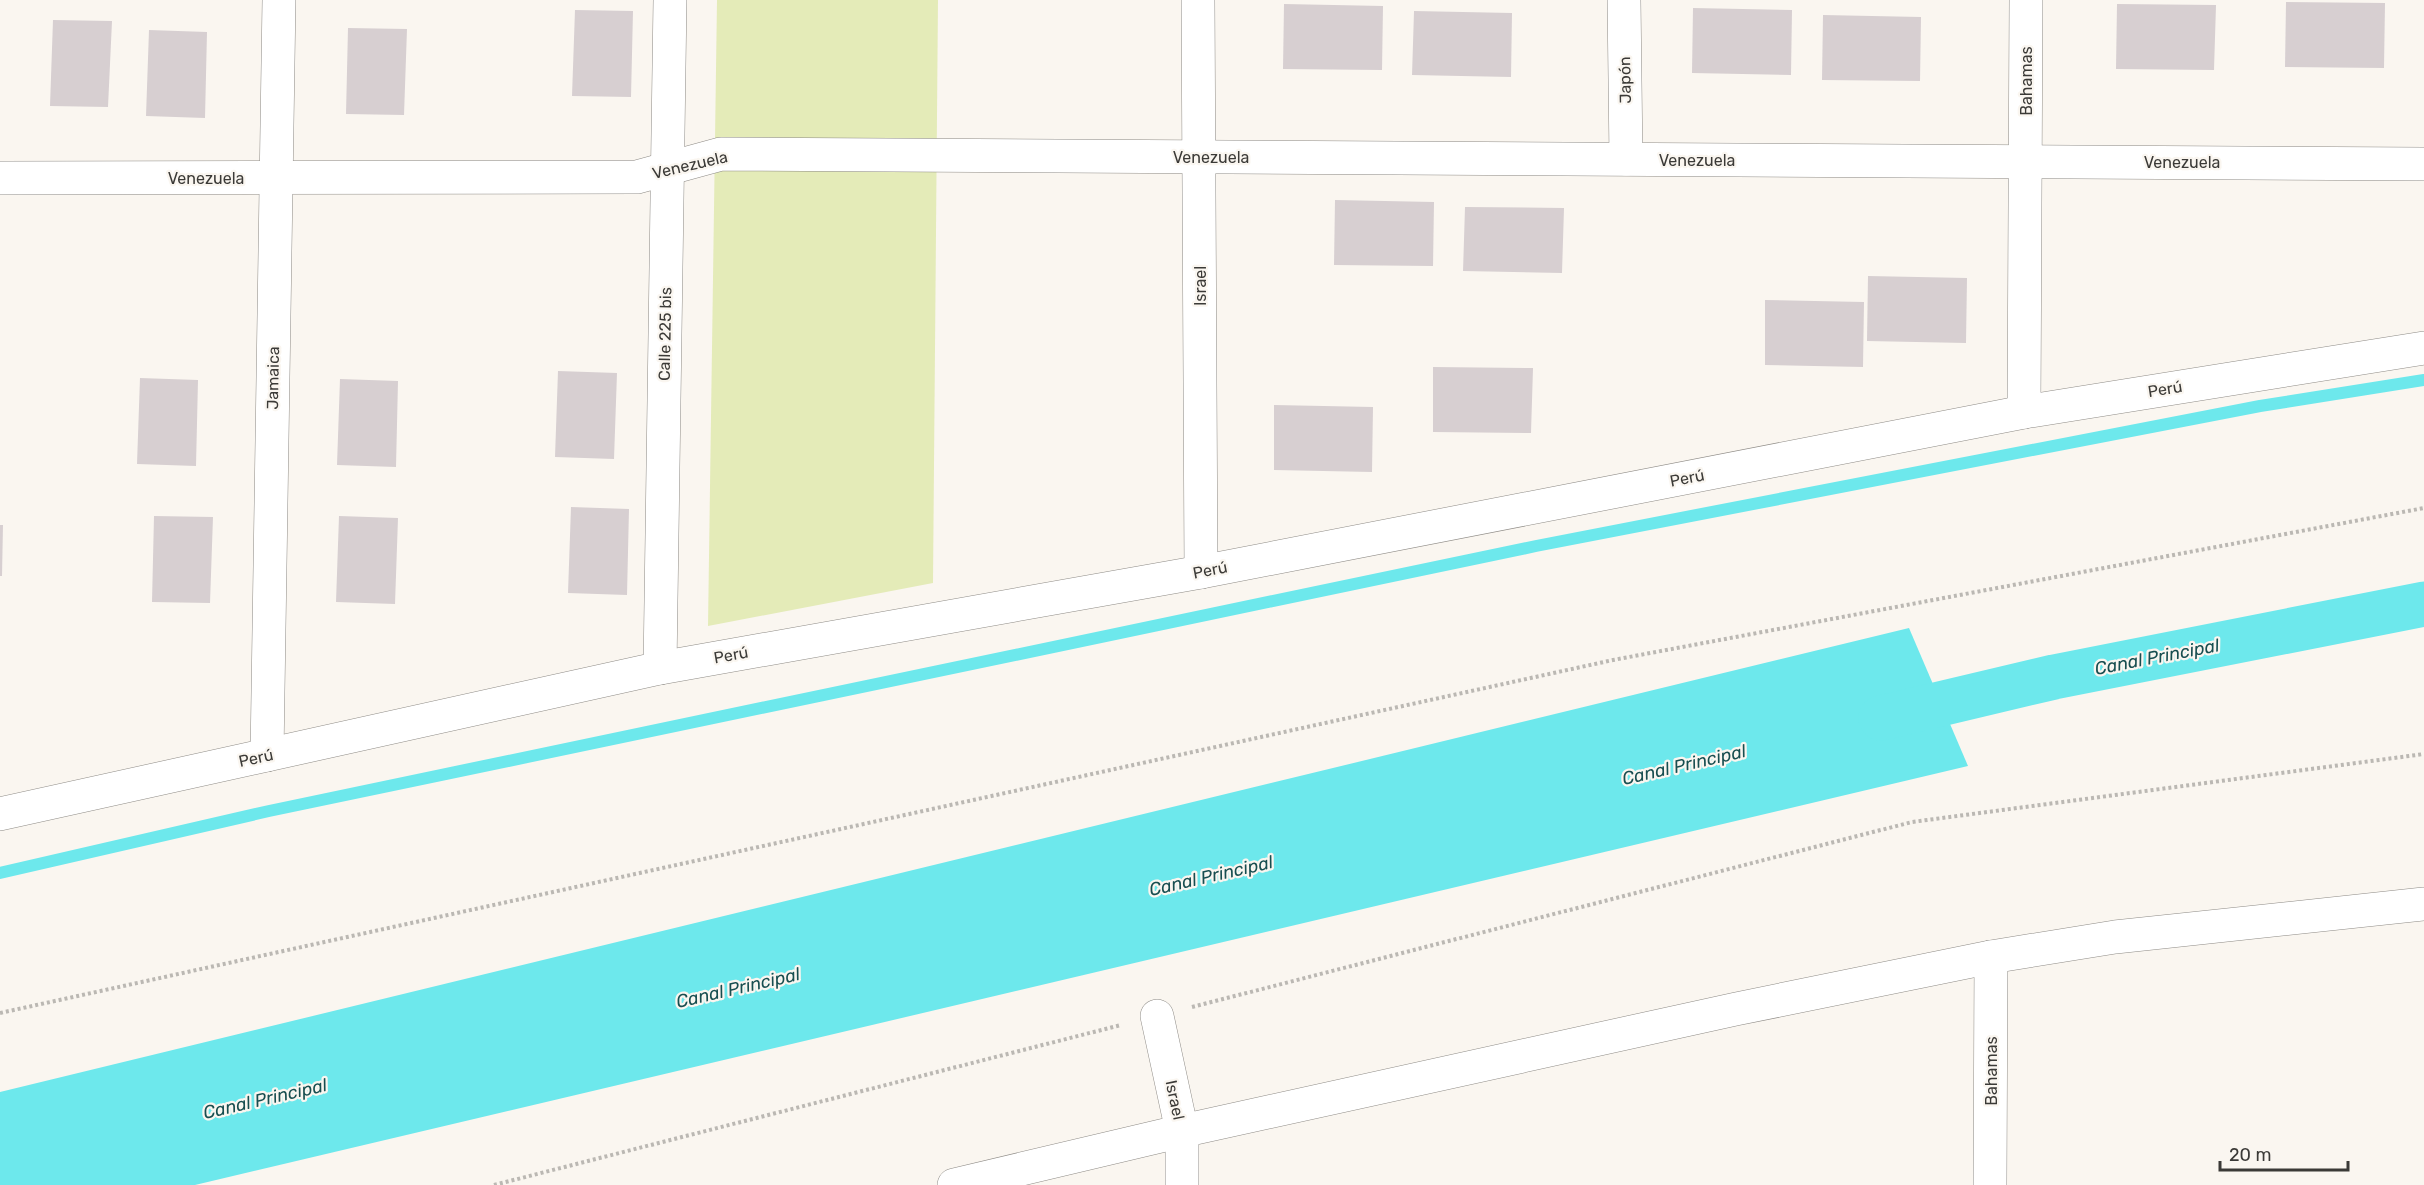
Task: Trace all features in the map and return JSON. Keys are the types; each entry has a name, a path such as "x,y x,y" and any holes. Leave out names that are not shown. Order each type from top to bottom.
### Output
{"street":[{"name":"Jamaica","path":"267,755 279,0"},
{"name":"Calle 225 bis","path":"660,668 670,0"},
{"name":"Israel","path":"1198,0 1201,572"},
{"name":"Japón","path":"1624,0 1626,159"},
{"name":"Bahamas","path":"2024,412 2026,0"},
{"name":"Venezuela","path":"0,178 637,177 722,154 2424,164"},
{"name":"Perú","path":"0,814 660,668 1201,572 2024,412 2424,348"},
{"path":"954,1185 1182,1131 1736,1009 1991,957 2115,937 2424,904"},
{"name":"Bahamas","path":"1990,1185 1991,957"},
{"name":"Israel","path":"1157,1016 1182,1131 1182,1185"}],"path":[{"path":"0,1013 1613,660 2424,508"},
{"path":"494,1185 1912,822 2424,754"}],"green space":[{"path":"717,0 938,0 933,583 708,626"}],"water":[{"path":"1909,628 1968,766 195,1185 0,1185 0,1092"}],"building":[{"path":"2286,2 2385,3 2384,68 2285,67"},
{"path":"1284,4 1383,6 1382,70 1283,69"},
{"path":"2117,4 2216,5 2214,70 2116,69"},
{"path":"1693,8 1792,10 1791,75 1692,73"},
{"path":"575,10 633,11 631,97 572,96"},
{"path":"1414,11 1512,13 1511,77 1412,75"},
{"path":"1823,15 1921,17 1920,81 1822,80"},
{"path":"53,20 112,21 108,107 50,106"},
{"path":"348,28 407,29 404,115 346,114"},
{"path":"149,30 207,32 205,118 146,116"},
{"path":"1335,200 1434,202 1433,266 1334,265"},
{"path":"1465,207 1564,208 1562,273 1463,271"},
{"path":"1868,276 1967,278 1966,343 1867,341"},
{"path":"1765,300 1864,302 1863,367 1765,365"},
{"path":"1433,367 1533,368 1531,433 1433,432"},
{"path":"558,371 617,373 614,459 555,457"},
{"path":"140,378 198,380 196,466 137,464"},
{"path":"340,379 398,381 396,467 337,465"},
{"path":"1274,405 1373,407 1372,472 1274,470"},
{"path":"571,507 629,509 627,595 568,593"},
{"path":"154,516 213,517 210,603 152,602"},
{"path":"339,516 398,518 395,604 336,602"},
{"path":"0,525 3,525 2,576 0,576"}],"waterway":[{"path":"0,873 269,811 1536,546 2260,406 2424,380"},
{"name":"Canal Principal","path":"1881,718 2054,677 2424,604"}]}
